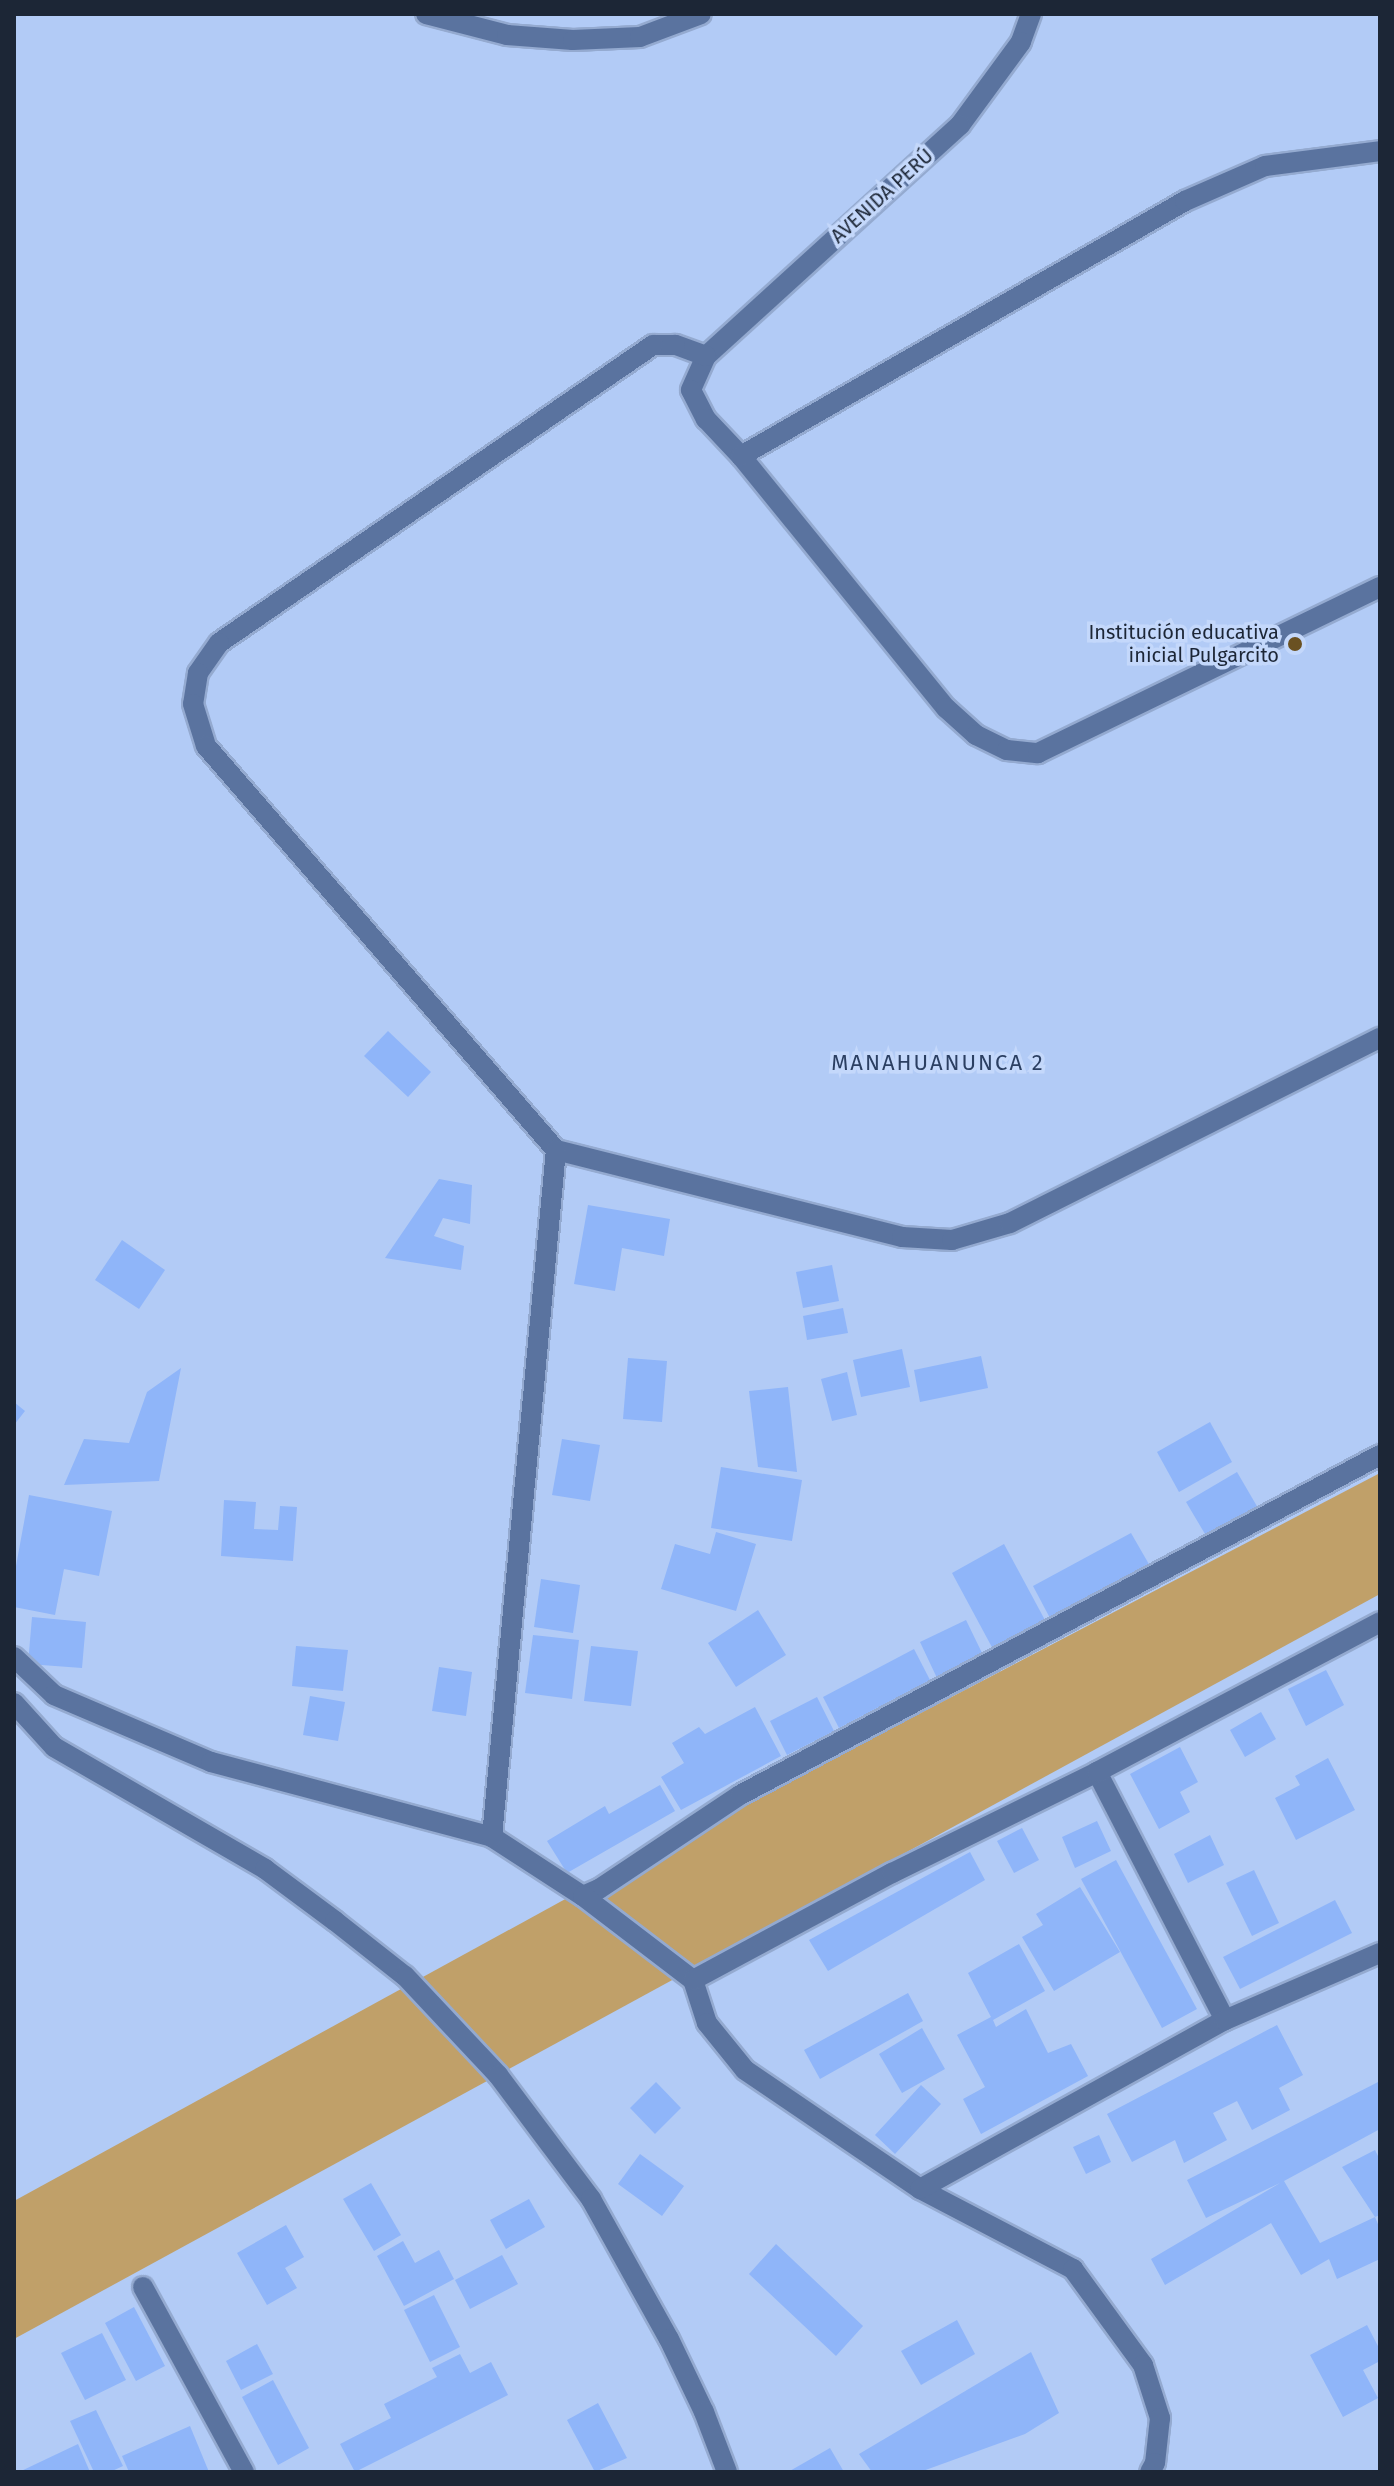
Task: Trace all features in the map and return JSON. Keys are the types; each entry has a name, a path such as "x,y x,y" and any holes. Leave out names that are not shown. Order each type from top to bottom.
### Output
{"street":[{"path":"426,14 507,35 573,40 640,37 701,14"},
{"name":"AVENIDA PERÚ","path":"706,356 960,125 1021,42 1031,14"},
{"path":"741,456 1185,201 1265,166 1380,151"},
{"path":"1380,587 1038,753 1007,750 976,735 946,708 741,456 706,419 691,390 706,356 675,345 653,345 219,643 198,673 193,704 206,746 556,1150 902,1237 952,1240 1010,1223 1380,1038"},
{"path":"492,1837 556,1150"},
{"path":"583,1896 599,1889 740,1795 1380,1455"},
{"path":"693,1980 892,1873 1097,1772 1380,1622"},
{"path":"14,1657 54,1695 211,1762 492,1837 583,1896 693,1980 707,2023 745,2070 920,2189 1073,2269 1143,2365 1160,2418 1155,2463 1150,2472"},
{"path":"14,1703 54,1747 265,1869 335,1921 405,1976 488,2064 591,2199 669,2339 704,2412 727,2472"},
{"path":"1097,1772 1225,2020"},
{"path":"920,2189 1225,2020 1380,1953"},
{"path":"143,2287 244,2472"}],"shaded area":[{"path":"1380,1473 1380,1594 14,2339 14,2201 569,1897"}],"building":[{"path":"388,1031 431,1072 408,1097 364,1056"},
{"path":"439,1179 472,1185 470,1224 443,1218 434,1236 464,1246 461,1270 385,1258"},
{"path":"588,1205 670,1219 664,1256 622,1248 615,1291 574,1284"},
{"path":"122,1240 165,1270 139,1309 95,1280"},
{"path":"832,1265 839,1301 803,1308 796,1272"},
{"path":"843,1308 848,1333 807,1340 803,1316"},
{"path":"902,1349 910,1387 861,1397 853,1360"},
{"path":"981,1356 988,1388 920,1402 914,1370"},
{"path":"628,1358 667,1361 662,1422 623,1419"},
{"path":"181,1368 159,1481 64,1485 84,1439 129,1443 147,1392"},
{"path":"847,1372 857,1415 832,1421 821,1379"},
{"path":"788,1387 797,1472 758,1467 749,1391"},
{"path":"14,1402 25,1411 14,1425"},
{"path":"1210,1422 1232,1462 1179,1492 1157,1452"},
{"path":"562,1439 600,1445 590,1501 552,1495"},
{"path":"721,1467 802,1480 792,1541 711,1528"},
{"path":"1237,1472 1258,1508 1208,1539 1186,1502"},
{"path":"29,1495 112,1511 99,1576 64,1569 55,1615 14,1607 14,1577"},
{"path":"224,1500 256,1502 254,1529 278,1530 280,1506 297,1507 293,1561 221,1556"},
{"path":"716,1532 756,1544 736,1611 661,1589 675,1544 710,1554"},
{"path":"1131,1533 1150,1566 1051,1620 1033,1586"},
{"path":"1004,1544 1046,1622 994,1651 952,1573"},
{"path":"541,1579 580,1585 573,1633 534,1627"},
{"path":"758,1610 786,1655 736,1687 708,1643"},
{"path":"32,1617 86,1622 82,1668 28,1664"},
{"path":"966,1620 983,1655 937,1678 920,1642"},
{"path":"533,1635 579,1640 572,1699 525,1693"},
{"path":"296,1646 348,1650 343,1691 292,1686"},
{"path":"591,1646 638,1651 631,1706 584,1701"},
{"path":"914,1649 930,1680 839,1728 823,1697"},
{"path":"439,1667 472,1672 466,1716 432,1711"},
{"path":"1326,1670 1344,1705 1306,1726 1288,1689"},
{"path":"310,1696 345,1702 338,1741 303,1735"},
{"path":"817,1697 834,1731 787,1755 770,1721"},
{"path":"755,1707 781,1756 681,1810 661,1777 684,1763 672,1743 699,1727 705,1734"},
{"path":"1261,1712 1276,1739 1245,1757 1230,1730"},
{"path":"1180,1747 1198,1782 1180,1792 1190,1812 1159,1829 1130,1774"},
{"path":"1328,1758 1355,1810 1296,1840 1275,1798 1300,1785 1295,1776"},
{"path":"660,1785 675,1811 567,1873 547,1841 605,1806 609,1814"},
{"path":"1097,1821 1111,1851 1075,1868 1062,1837"},
{"path":"1022,1828 1039,1860 1014,1873 997,1841"},
{"path":"1210,1835 1224,1865 1188,1883 1174,1854"},
{"path":"970,1852 985,1880 828,1971 809,1940"},
{"path":"1116,1860 1197,2009 1162,2028 1081,1879"},
{"path":"1254,1870 1279,1923 1252,1936 1226,1883"},
{"path":"1080,1887 1120,1952 1054,1991 1022,1937 1043,1925 1036,1914"},
{"path":"1335,1900 1352,1933 1240,1989 1223,1957"},
{"path":"1019,1944 1045,1991 993,2020 996,2027 1026,2009 1048,2053 1071,2044 1088,2076 981,2134 963,2099 985,2087 957,2035 991,2017 968,1973"},
{"path":"908,1993 923,2021 820,2079 804,2050"},
{"path":"1277,2025 1303,2075 1279,2088 1290,2110 1252,2130 1237,2101 1213,2113 1227,2140 1184,2163 1175,2140 1132,2162 1107,2114"},
{"path":"922,2028 945,2069 902,2093 879,2054"},
{"path":"1380,2081 1380,2129 1284,2181 1320,2243 1375,2217 1380,2229 1380,2259 1337,2279 1329,2259 1301,2275 1271,2223 1165,2285 1151,2259 1280,2183 1206,2218 1187,2180"},
{"path":"656,2082 681,2108 655,2134 630,2108"},
{"path":"921,2085 941,2104 895,2154 875,2135"},
{"path":"1099,2135 1111,2162 1086,2174 1073,2147"},
{"path":"1375,2150 1380,2160 1380,2215 1375,2217 1342,2167"},
{"path":"640,2154 684,2186 662,2216 618,2184"},
{"path":"371,2183 401,2235 374,2251 343,2199"},
{"path":"529,2199 545,2227 506,2249 490,2220"},
{"path":"286,2225 304,2257 285,2268 297,2288 267,2305 237,2253"},
{"path":"403,2241 415,2263 439,2250 454,2279 404,2306 377,2256"},
{"path":"776,2244 863,2326 836,2356 749,2274"},
{"path":"502,2255 518,2284 470,2309 455,2280"},
{"path":"434,2295 460,2347 430,2362 404,2310"},
{"path":"134,2307 165,2366 136,2381 105,2323"},
{"path":"957,2320 975,2354 921,2385 901,2351"},
{"path":"1367,2325 1380,2350 1380,2361 1363,2370 1378,2398 1343,2417 1310,2355"},
{"path":"102,2333 126,2380 85,2400 61,2353"},
{"path":"257,2344 273,2374 241,2390 226,2361"},
{"path":"1031,2352 1059,2413 1025,2434 920,2472 872,2472 859,2454"},
{"path":"460,2354 470,2373 491,2362 508,2395 355,2472 340,2444 391,2418 384,2404 437,2377 432,2368"},
{"path":"273,2380 309,2448 278,2465 242,2397"},
{"path":"598,2403 627,2458 595,2472 567,2420"},
{"path":"96,2410 123,2466 110,2472 94,2472 70,2421"},
{"path":"190,2426 209,2472 129,2472 122,2456"},
{"path":"78,2444 90,2472 19,2472"},
{"path":"830,2448 844,2472 788,2472"}],"place":[{"name":"Institución educativa inicial Pulgarcito","path":"1295,644"}],"district":[{"name":"MANAHUANUNCA 2","path":"938,1063"}]}
